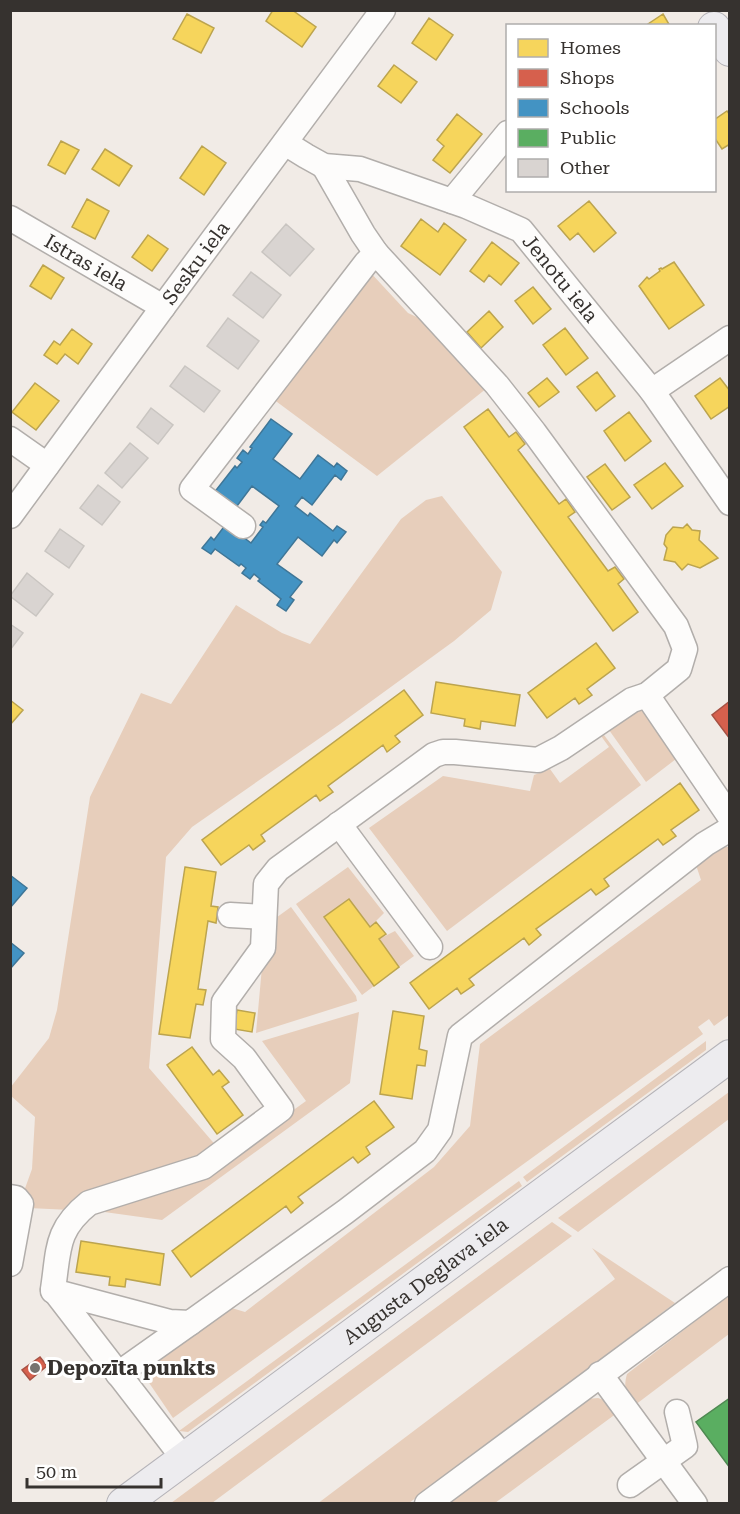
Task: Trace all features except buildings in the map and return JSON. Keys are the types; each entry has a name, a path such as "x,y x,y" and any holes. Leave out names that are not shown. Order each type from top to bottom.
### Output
{"main road":[{"path":"703,10 712,24"},
{"path":"716,30 729,50"},
{"name":"Augusta Deglava iela","path":"123,1503 729,1056"}],"street":[{"name":"Sesku iela","path":"10,516 383,10"},
{"path":"452,201 506,134"},
{"name":"Jenotu iela","path":"285,143 324,165 360,169 452,201 522,230 652,391 729,503"},
{"path":"184,1459 53,1291 62,1233 74,1215 88,1203 203,1167 281,1109 244,1058 223,1039 224,1002 263,948 266,884 278,868 434,755 443,752 538,760 561,748 632,700 647,695 679,669 685,649 676,626 534,432 497,385 376,253 324,165"},
{"name":"Istras iela","path":"10,218 163,307"},
{"path":"243,526 192,489 376,253"},
{"path":"652,391 729,338"},
{"path":"10,439 47,465"},
{"path":"118,1374 345,1212 425,1151 440,1130 460,1036 705,844 729,817 647,695"},
{"path":"339,824 430,947"},
{"path":"230,915 264,917"},
{"path":"10,1197 16,1198 21,1204 11,1258"},
{"path":"427,1503 729,1279"},
{"path":"53,1291 170,1322 190,1323"},
{"path":"600,1374 695,1503"},
{"path":"630,1485 685,1446 677,1412"}],"shaded area":[{"path":"369,271 408,313 423,320 487,388 377,476 273,399"},
{"path":"442,496 502,572 491,610 454,641 340,724 192,827 166,857 149,1068 218,1148 166,1172 70,1210 29,1208 23,1194 32,1169 35,1117 11,1096 10,1088 49,1038 57,1010 90,797 141,693 171,704 236,605 282,633 310,644 401,519 426,500"},
{"path":"640,705 676,759 646,782 609,730"},
{"path":"604,735 641,785 447,931 369,828 443,776 530,791 534,775 550,769 560,783 609,747 601,736"},
{"path":"720,847 728,847 730,852 729,1015 714,1026 709,1019 698,1027 703,1034 173,1418 139,1368 225,1306 245,1312 434,1167 470,1126 480,1044 701,880 696,865"},
{"path":"348,867 384,913 370,927 349,899 324,918 374,986 362,995 296,904"},
{"path":"291,907 356,996 357,1001 256,1033 262,967 273,920"},
{"path":"395,931 414,956 399,967 379,939"},
{"path":"359,1012 350,1083 162,1220 90,1210 212,1169 306,1101 262,1041"},
{"path":"706,1041 706,1050 527,1182 523,1177"},
{"path":"729,1092 729,1119 578,1232 558,1218"},
{"path":"519,1181 522,1186 188,1432 179,1431"},
{"path":"552,1222 572,1236 212,1503 171,1503"},
{"path":"592,1248 675,1303 409,1503 317,1504 615,1279"},
{"path":"729,1295 729,1334 635,1405 626,1391 627,1374"},
{"path":"598,1398 607,1401 617,1413 495,1503 444,1504 587,1399"}],"place":[{"name":"Depozīta punkts","path":"35,1368"}]}
